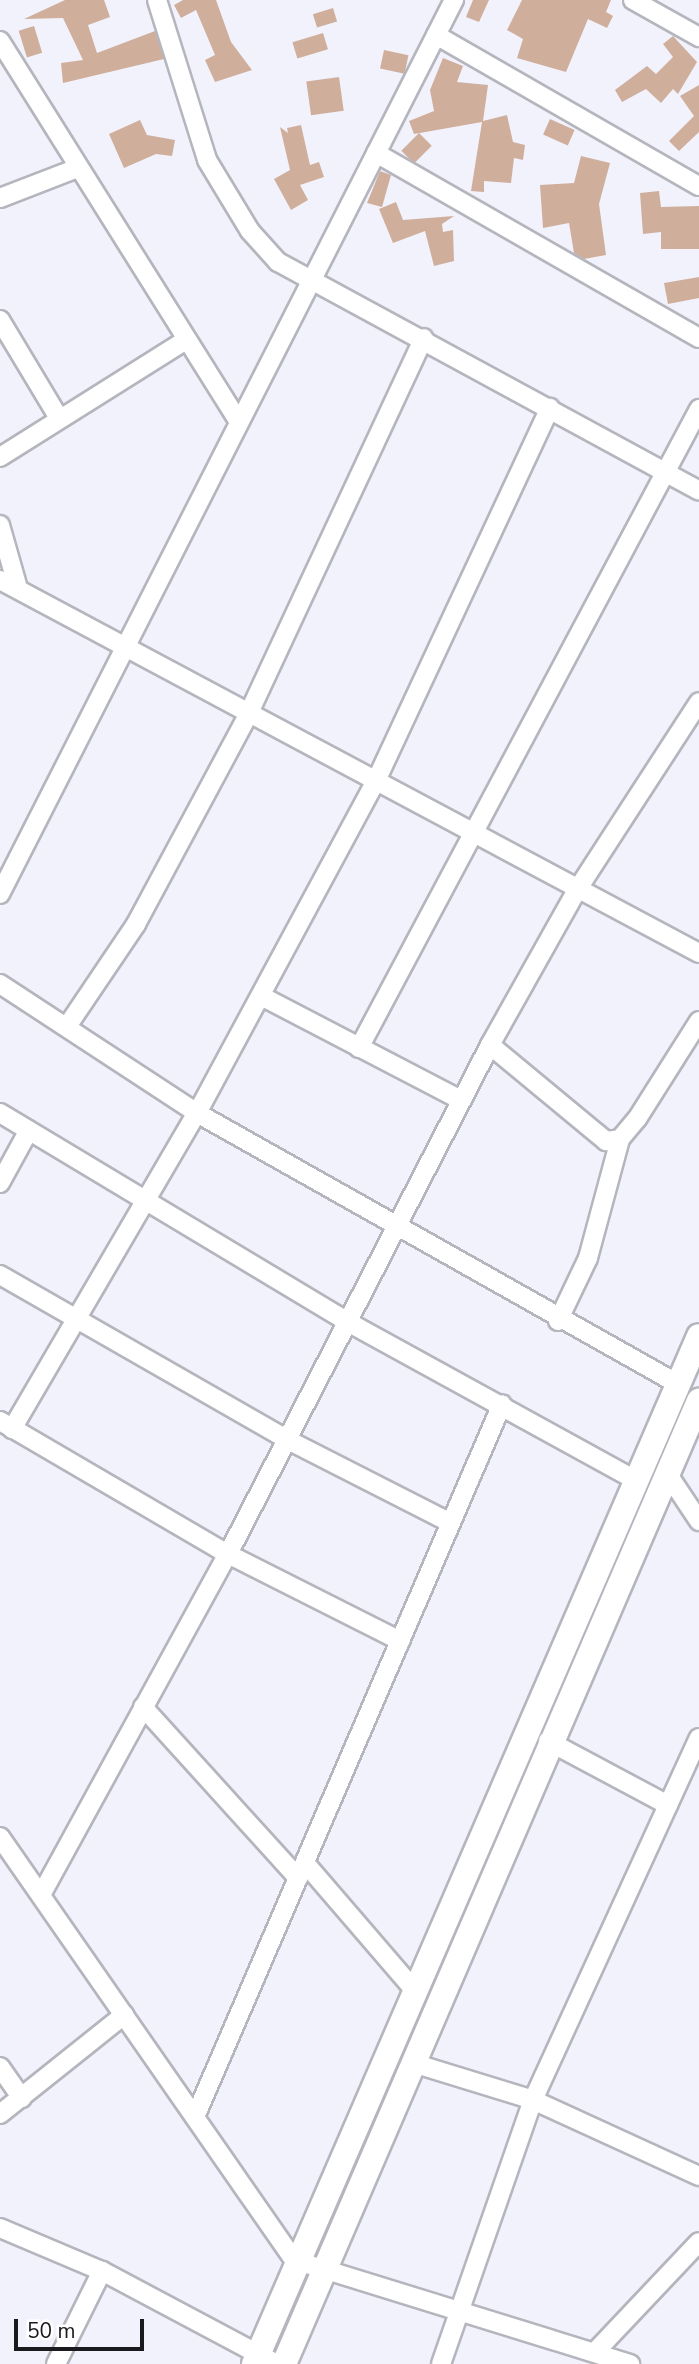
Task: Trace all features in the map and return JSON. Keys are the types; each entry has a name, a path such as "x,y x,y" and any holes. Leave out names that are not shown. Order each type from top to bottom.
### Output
{"main road":[{"path":"263,2362 295,2260 416,1992 699,1336"},
{"path":"284,2364 548,1741 699,1401"}],"street":[{"path":"157,0 206,160 250,231 278,262 313,276 699,491"},
{"path":"3,879 126,651 239,422 454,0"},
{"path":"633,0 699,37"},
{"path":"436,36 699,186"},
{"path":"0,41 75,169 239,422"},
{"path":"376,153 699,338"},
{"path":"0,198 75,169"},
{"path":"2,329 57,415"},
{"path":"68,1025 136,924 247,717 424,338"},
{"path":"0,457 57,415 186,340"},
{"path":"400,1641 228,1554 6,1425 76,1319 197,1113 261,996 375,783 551,408"},
{"path":"359,1048 699,409"},
{"path":"0,525 18,588"},
{"path":"0,580 247,717 699,953"},
{"path":"41,1895 228,1554 490,1045 577,890 699,702"},
{"path":"0,984 68,1025 197,1113 558,1321 678,1384"},
{"path":"261,996 461,1100"},
{"path":"558,1321 588,1258 620,1139 699,1021"},
{"path":"490,1045 589,1132 606,1141 620,1139"},
{"path":"0,1113 346,1321 502,1404 635,1480"},
{"path":"0,1183 29,1130"},
{"path":"0,1275 286,1439 451,1523"},
{"path":"195,2117 502,1404"},
{"path":"667,1473 699,1521"},
{"path":"143,1707 416,1992"},
{"path":"441,2364 533,2100 699,1738"},
{"path":"548,1741 668,1805"},
{"path":"0,1837 295,2260 323,2271 461,2308 630,2364"},
{"path":"0,2114 124,2015"},
{"path":"413,2063 533,2100 699,2176"},
{"path":"0,2067 22,2098"},
{"path":"0,2228 102,2271 263,2362"},
{"path":"595,2352 699,2242"},
{"path":"56,2364 102,2271"}],"building":[{"path":"65,0 104,0 110,17 88,25 97,53 155,31 164,59 63,83 61,63 83,60 63,18 24,19"},
{"path":"183,0 216,0 231,42 252,70 215,82 205,60 215,55 196,10 181,18 174,5"},
{"path":"473,0 489,0 479,22 466,17"},
{"path":"522,0 611,0 606,12 613,16 607,28 588,19 566,72 517,58 523,39 507,30"},
{"path":"333,8 337,21 317,28 313,14"},
{"path":"34,26 42,53 27,57 19,31"},
{"path":"323,33 328,49 297,59 292,42"},
{"path":"673,36 697,62 678,94 673,89 661,103 646,89 622,102 615,90 647,66 656,74 673,57 663,44"},
{"path":"384,50 408,55 405,74 380,69"},
{"path":"443,58 463,66 457,82 488,85 483,121 507,115 513,142 525,145 523,160 514,158 511,183 484,181 484,192 471,191 482,122 414,134 409,121 434,111 430,90"},
{"path":"339,77 344,111 311,115 306,82"},
{"path":"699,85 699,132 679,151 669,141 694,116 680,96"},
{"path":"550,119 575,130 568,146 543,135"},
{"path":"140,120 147,135 175,140 172,156 156,154 124,168 109,134"},
{"path":"301,125 310,165 319,162 324,177 300,185 308,200 291,210 274,179 290,170 280,127 288,133 287,128"},
{"path":"419,133 432,146 414,163 401,151"},
{"path":"581,156 610,163 599,204 606,255 584,259 574,253 569,223 543,228 540,185 574,183"},
{"path":"380,171 391,175 382,207 367,203"},
{"path":"659,191 661,207 699,206 699,249 661,249 661,232 643,234 640,193"},
{"path":"396,202 403,220 454,216 442,224 443,232 453,230 454,261 434,266 425,231 393,243 379,209"},
{"path":"699,277 699,298 668,304 664,283"}]}
